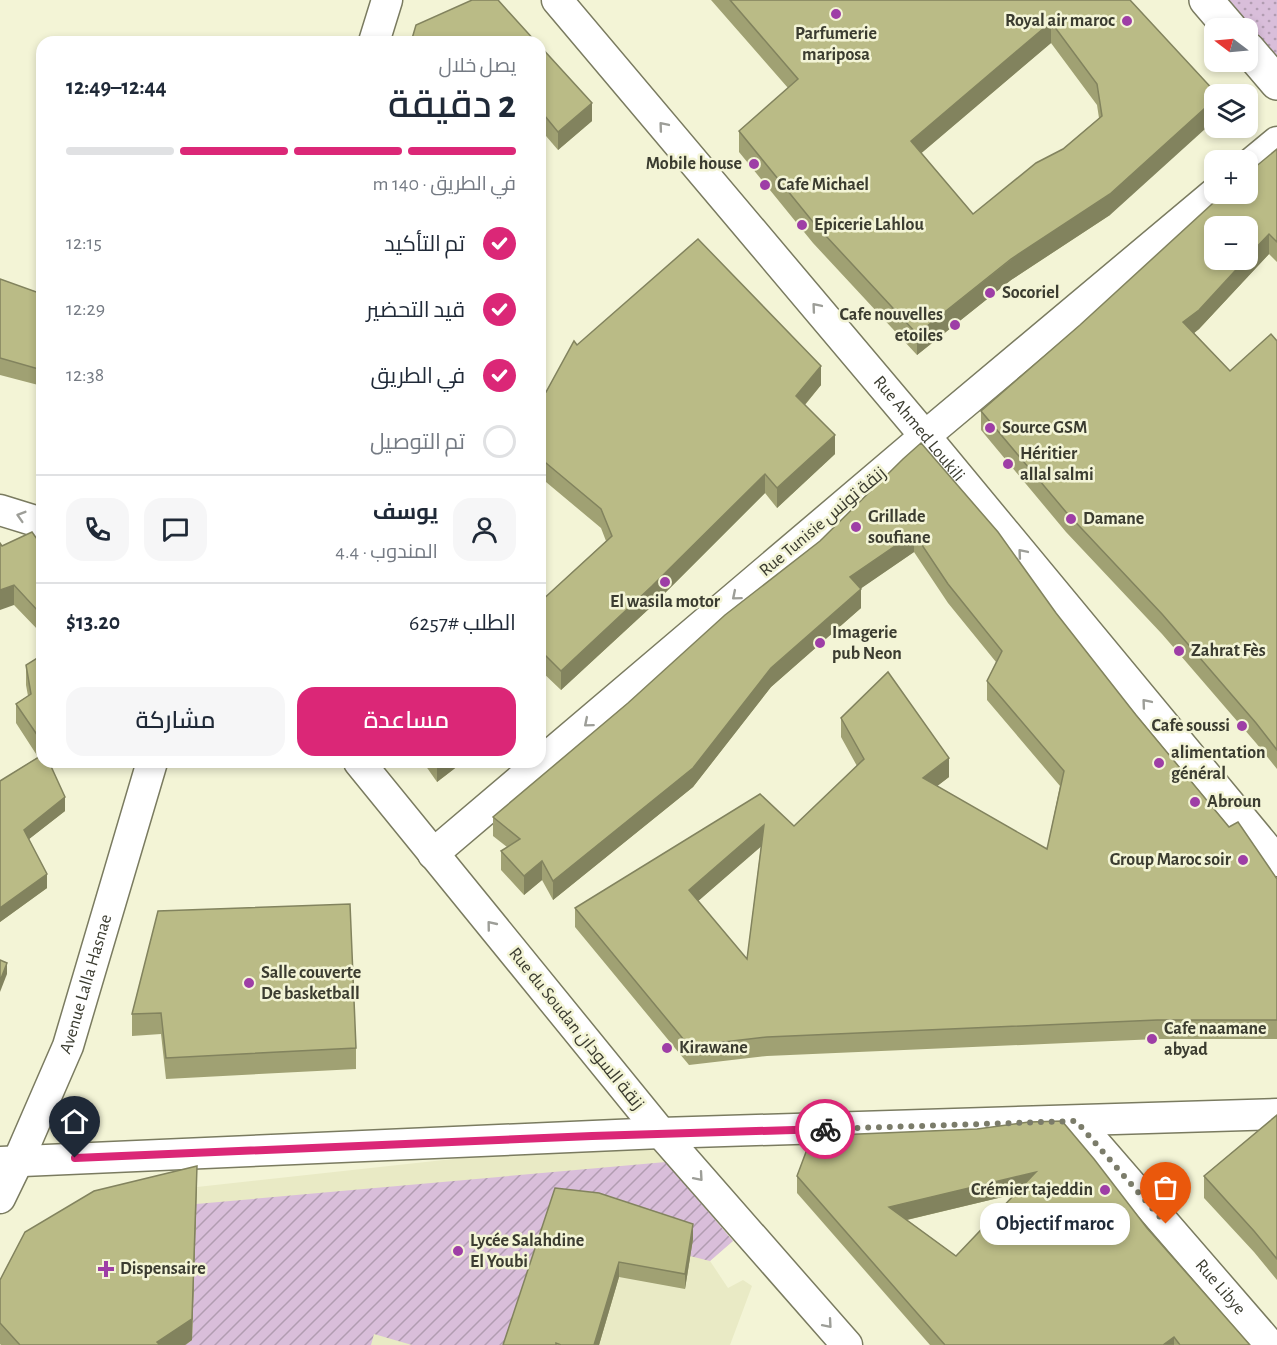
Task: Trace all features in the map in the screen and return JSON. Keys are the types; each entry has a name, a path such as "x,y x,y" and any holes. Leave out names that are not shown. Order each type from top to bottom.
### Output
{"main road":[{"path":"1206,0 1221,18"},
{"path":"1258,61 1277,83"}],"street":[{"path":"376,36 387,0"},
{"name":"Rue Ahmed Loukili","path":"557,0 925,436 1277,861"},
{"path":"1258,157 1277,141"},
{"name":"Rue Tunisie زنقة تونس","path":"546,758 1204,202"},
{"path":"0,510 36,521"},
{"name":"Avenue Lalla Hasnae","path":"0,1198 9,1161 68,1046 150,768"},
{"name":"Rue du Soudan زنقة السودان","path":"364,768 661,1133 847,1345"},
{"name":"Rue Tunisie زنقة تونس","path":"433,854 534,768"},
{"path":"9,1161 661,1133 1277,1114"},
{"name":"Rue Libye","path":"1076,1121 1270,1345"}],"shaded area":[{"path":"1210,0 1277,0 1277,79 1258,57 1258,18 1225,18"},
{"name":"Lycée Salahdine El Youbi","path":"645,1138 733,1241 710,1261 728,1288 743,1280 752,1286 730,1345 185,1345 194,1284 197,1187"},
{"name":"Lycée Salahdine El Youbi","path":"666,1162 733,1241 710,1261 690,1256 599,1208 508,1345 412,1345 374,1334 371,1345 185,1345 192,1340 196,1204"}],"building":[{"path":"472,0 498,0 531,36 413,36 416,25"},
{"path":"730,0 1130,0 1208,84 1204,84 1204,109 1110,194 1011,259 917,334 813,222 739,131 798,79","holes":["1051,22 1097,84 1102,116 1063,149 1036,163 973,214 911,141"]},
{"path":"546,53 592,103 558,132 546,117"},
{"path":"1277,149 1277,242 1269,234 1258,246 1258,216 1204,216 1204,270 1236,270 1199,310 1183,322 1230,371 1271,334 1277,341 1277,750 1162,614 1066,512 981,411 1080,325 1212,204 1258,204 1258,165"},
{"path":"698,239 821,366 796,396 835,435 777,488 765,474 652,586 561,671 546,656 546,596 612,536 601,509 546,463 546,392 574,341 577,345"},
{"path":"0,279 36,292 36,368 0,358"},
{"path":"921,443 998,532 1056,613 1136,715 1229,827 1238,822 1277,879 1277,1020 1157,1020 767,1037 689,1046 575,908 760,794 794,826 864,759 841,718 888,672 949,758 923,778 1047,849 1064,771 987,681 1002,651 948,584 914,533 850,577 861,589 771,668 693,768 553,881 542,861 524,876 501,851 520,839 493,817 628,703 725,615 820,541","holes":["764,825 747,959 689,890"]},
{"path":"32,532 36,538 36,609 14,585 0,590 0,543 2,546"},
{"path":"36,659 36,733 16,704 31,694 26,665"},
{"path":"36,759 36,768 52,768 65,797 24,830 47,874 0,908 0,781"},
{"name":"Salle couverte De basketball","path":"350,904 356,1048 166,1058 161,1013 132,1014 158,911"},
{"path":"0,960 7,963 0,981"},
{"path":"1277,1115 1277,1259 1204,1176"},
{"path":"1062,1121 1147,1228 1250,1345 1180,1345 1174,1337 1163,1345 945,1345 797,1176 812,1136 977,1129 1029,1122","holes":["1036,1172 956,1256 889,1207"]},
{"name":"Dispensaire","path":"197,1166 192,1319 157,1342 160,1345 20,1345 0,1323 0,1280 25,1232 94,1191"},
{"path":"555,1188 599,1193 693,1224 685,1274 619,1262 594,1345 556,1343 556,1345 503,1345"}],"way so far":[{"path":"825,1129 1076,1121 1166,1224"}],"place":[{"name":"Parfumerie mariposa","path":"836,14"},
{"name":"Royal air maroc","path":"1127,21"},
{"name":"Mobile house","path":"754,164"},
{"name":"Cafe Michael","path":"765,185"},
{"name":"Epicerie Lahlou","path":"802,225"},
{"name":"Socoriel","path":"990,293"},
{"name":"Cafe nouvelles etoiles","path":"955,325"},
{"name":"Source GSM","path":"990,428"},
{"name":"Héritier allal salmi","path":"1008,464"},
{"name":"Damane","path":"1071,519"},
{"name":"Grillade soufiane","path":"856,527"},
{"name":"El wasila motor","path":"665,582"},
{"name":"Imagerie pub Neon","path":"820,643"},
{"name":"Zahrat Fès","path":"1179,651"},
{"name":"Cafe soussi","path":"1242,726"},
{"name":"alimentation général","path":"1159,763"},
{"name":"Abroun","path":"1195,802"},
{"name":"Group Maroc soir","path":"1243,860"},
{"name":"Salle couverte De basketball","path":"249,983"},
{"name":"Cafe naamane abyad","path":"1152,1039"},
{"name":"Kirawane","path":"667,1048"},
{"name":"Crémier tajeddin","path":"1105,1190"},
{"name":"Objectif maroc","path":"1166,1224"},
{"name":"Lycée Salahdine El Youbi","path":"458,1251"},
{"name":"Dispensaire","path":"106,1269"}],"route":[{"path":"75,1158 592,1136 825,1129"}]}
